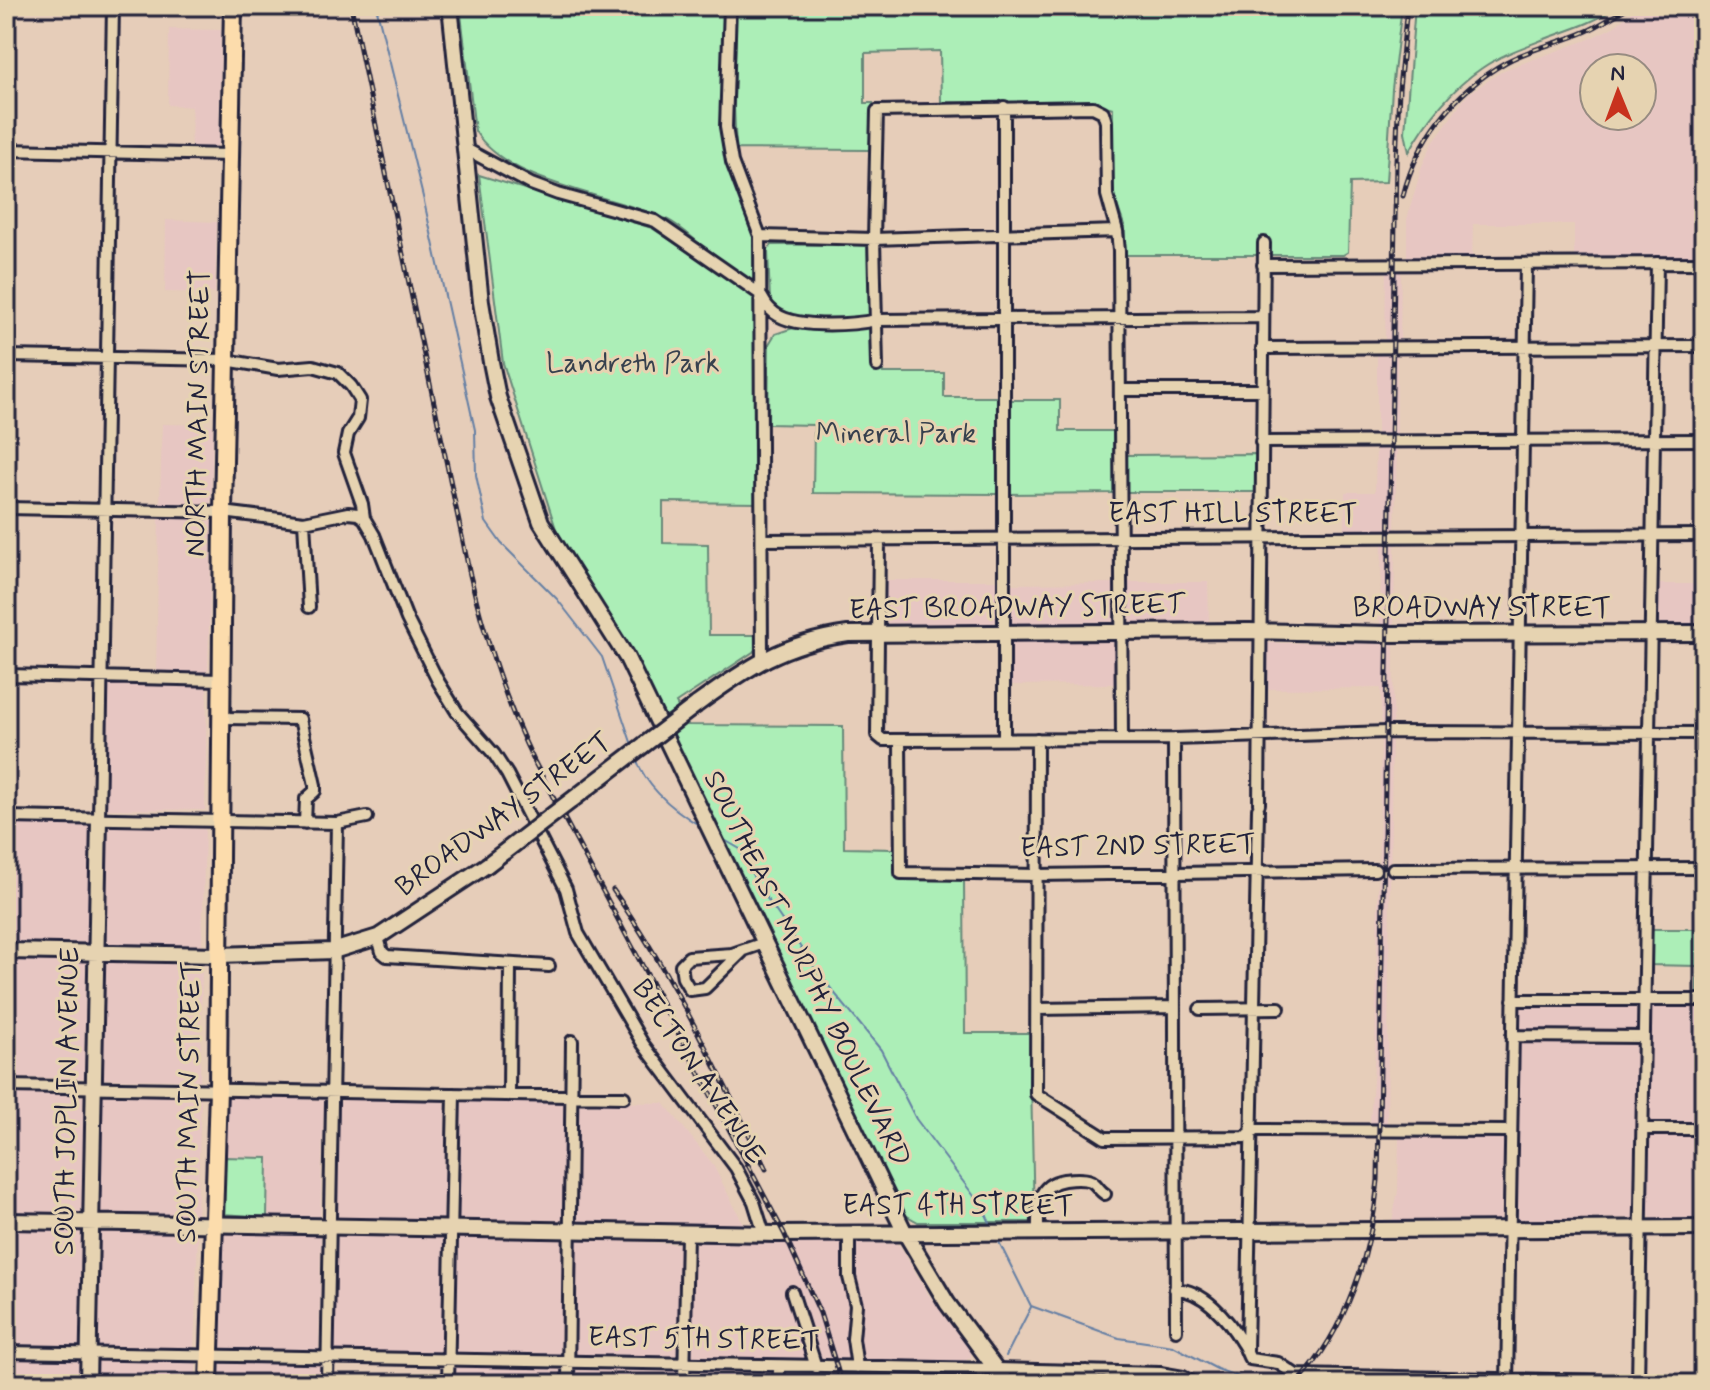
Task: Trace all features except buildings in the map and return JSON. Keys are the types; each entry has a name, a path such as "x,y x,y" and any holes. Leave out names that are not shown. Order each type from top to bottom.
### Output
{"main road":[{"name":"NORTH MAIN STREET","path":"221,822 223,512 233,6"},
{"name":"SOUTH MAIN STREET","path":"209,1384 218,1089 221,822"}],"street":[{"path":"99,819 113,6"},
{"name":"SOUTHEAST MURPHY BOULEVARD","path":"450,6 481,302 491,362 503,412 541,522 612,632 650,704 904,1231 947,1303 1007,1384"},
{"path":"730,6 726,127 732,162 760,236 762,659"},
{"path":"1004,107 1004,739"},
{"path":"877,366 874,239 877,111 1093,107 1103,112 1106,122 1107,195 1117,231 1120,318 1122,739"},
{"path":"464,148 531,184 655,221 760,294 771,311 792,321 855,324 877,320 1263,317"},
{"path":"6,150 230,155"},
{"path":"760,236 874,239 1117,231"},
{"path":"1247,1355 1257,872 1264,243"},
{"path":"1638,1382 1657,263"},
{"path":"1263,265 1704,263"},
{"path":"1507,1381 1526,264"},
{"path":"1262,348 1704,346"},
{"path":"6,356 226,360"},
{"name":"BECTON AVENUE","path":"226,360 266,368 304,365 328,369 345,379 358,394 360,411 348,434 344,453 364,518 374,535 407,619 457,712 494,754 507,774 566,889 578,933 643,1044 736,1168 754,1202 764,1234"},
{"path":"1120,390 1262,390"},
{"path":"1261,442 1704,440"},
{"path":"6,508 223,512 304,522 348,513 364,518"},
{"path":"304,522 309,607"},
{"name":"EAST HILL STREET","path":"762,540 1704,535"},
{"path":"879,541 877,735 883,740 1174,739 1387,732 1704,733"},
{"name":"BROADWAY STREET","path":"1259,632 1704,633"},
{"name":"EAST BROADWAY STREET","path":"696,705 762,659 823,639 878,633 1259,632"},
{"path":"6,675 222,680"},
{"name":"BROADWAY STREET","path":"333,951 378,937 487,865 696,705"},
{"path":"222,718 300,719 315,785 315,791 306,799 305,823"},
{"path":"1037,739 1036,1094 1105,1138 1244,1137 1257,1130 1510,1131"},
{"path":"1174,739 1176,1330"},
{"name":"EAST 2ND STREET","path":"900,740 901,873 1037,875 1375,870"},
{"path":"6,817 305,823 337,823 367,817"},
{"name":"SOUTH JOPLIN AVENUE","path":"88,1384 99,819"},
{"path":"327,1384 337,823"},
{"path":"1393,869 1704,868"},
{"path":"378,937 382,952 387,956 549,966"},
{"path":"742,952 705,988 695,991 685,984 681,965 689,957 742,952 764,943"},
{"path":"6,951 219,955 333,951"},
{"path":"509,1095 510,965"},
{"path":"1513,1000 1704,1000"},
{"path":"1037,1009 1173,1007"},
{"path":"1200,1009 1279,1008"},
{"path":"1512,1036 1643,1037"},
{"path":"568,1384 572,1041"},
{"path":"6,1086 624,1097"},
{"path":"448,1384 454,1094"},
{"path":"1644,1129 1704,1129"},
{"path":"1038,1232 1039,1197 1050,1184 1087,1180 1105,1194"},
{"name":"EAST 4TH STREET","path":"6,1221 764,1234 1704,1228"},
{"path":"918,1255 921,1245 936,1231"},
{"path":"849,1232 849,1280 856,1305 853,1339 857,1367"},
{"path":"684,1384 687,1233"},
{"path":"1175,1289 1189,1291 1205,1300 1241,1340 1247,1355 1255,1361 1280,1364 1300,1376 1704,1383"},
{"path":"792,1292 816,1367"},
{"name":"EAST 5TH STREET","path":"6,1352 1086,1371 1171,1375 1196,1384"},
{"path":"779,1366 779,1384"},
{"path":"1085,1384 1086,1371"}],"shaded area":[{"path":"1639,6 1704,6 1704,259 1574,259 1574,224 1473,224 1472,259 1407,259 1407,219 1422,166 1433,142 1468,94 1504,70 1587,40 1615,26"},
{"path":"169,29 221,30 219,144 215,148 191,148 192,107 168,105"},
{"path":"166,220 217,222 215,293 165,292"},
{"path":"1386,269 1401,269 1400,343 1385,343"},
{"path":"1377,353 1397,353 1397,436 1377,436"},
{"path":"162,424 213,425 211,503 160,503"},
{"path":"1376,446 1397,446 1395,531 1345,532 1345,492 1375,492"},
{"path":"159,516 208,517 212,520 208,670 204,673 156,672"},
{"path":"1382,542 1395,542 1394,625 1380,625"},
{"path":"885,580 998,580 997,620 993,624 889,625 885,619"},
{"path":"1128,582 1208,582 1209,623 1130,623"},
{"path":"1115,583 1115,620 1111,623 1008,623 1006,584"},
{"path":"1656,584 1704,584 1704,624 1658,622"},
{"path":"1008,641 1114,641 1117,684 1007,685"},
{"path":"1394,643 1393,726 1381,727 1381,688 1262,689 1263,645"},
{"path":"111,683 207,687 205,810 106,809 106,687"},
{"path":"1381,739 1392,739 1387,1123 1370,1123 1375,1052"},
{"path":"6,822 90,825 87,943 6,943"},
{"path":"105,827 205,829 202,946 103,944"},
{"path":"6,958 86,960 84,1078 6,1078"},
{"path":"102,961 202,962 200,1080 100,1079"},
{"path":"1704,1004 1704,1219 1652,1219 1645,1211 1649,1006"},
{"path":"1525,1005 1639,1007 1634,1218 1515,1218 1518,1010"},
{"path":"6,1093 84,1096 80,1213 6,1213"},
{"path":"105,1094 201,1099 197,1215 98,1214 101,1098"},
{"path":"225,1097 324,1100 320,1218 267,1217 268,1158 222,1157"},
{"path":"343,1099 446,1103 443,1219 338,1218 339,1103"},
{"path":"464,1101 564,1103 562,1221 458,1219 459,1106"},
{"path":"578,1102 664,1103 712,1163 744,1225 577,1221"},
{"path":"1399,1135 1504,1137 1501,1220 1392,1221 1398,1191"},
{"path":"6,1227 81,1230 79,1346 6,1346"},
{"path":"99,1228 198,1232 194,1349 95,1346"},
{"path":"219,1233 321,1235 319,1350 218,1348"},
{"path":"341,1234 439,1235 444,1238 441,1352 338,1352 335,1349 336,1238"},
{"path":"459,1237 563,1239 560,1355 455,1354"},
{"path":"578,1239 681,1244 678,1358 574,1355 574,1243"},
{"path":"699,1241 894,1242 900,1246 928,1294 971,1345 971,1357 960,1364 693,1358 690,1351 693,1247"},
{"path":"6,1356 77,1358 79,1384 6,1384"},
{"path":"97,1359 194,1360 196,1384 93,1384 94,1362"},
{"path":"218,1362 317,1362 320,1365 320,1384 218,1384"},
{"path":"462,1364 557,1366 561,1369 561,1384 454,1384 455,1368"},
{"path":"676,1368 680,1370 680,1384 573,1384 574,1369"},
{"path":"690,1370 834,1370 838,1384 689,1384"}],"green space":[{"name":"Landreth Park","path":"460,6 731,6 728,95 736,164 755,217 760,279 751,280 666,219 536,176 491,150 475,131"},
{"path":"736,6 1402,6 1392,89 1386,182 1350,183 1348,252 1343,255 1125,255 1125,228 1114,196 1113,108 1091,102 941,102 940,51 865,53 865,103 873,103 869,150 736,149"},
{"path":"1415,6 1618,6 1594,20 1515,51 1482,68 1460,85 1441,106 1409,152 1405,132"},
{"name":"Landreth Park","path":"479,175 652,228 756,297 760,503 663,502 663,543 708,544 709,635 760,635 759,644 753,652 676,703 688,725 843,726 844,848 895,849 897,871 906,879 964,879 965,1033 1030,1033 1034,1222 918,1222 902,1213 644,682 556,529 503,363"},
{"path":"865,244 870,247 871,313 866,317 828,320 802,318 779,309 770,301 768,250 772,245"},
{"name":"Mineral Park","path":"882,324 883,373 944,373 944,397 997,397 997,494 813,493 814,425 768,424 769,344 775,334 793,328"},
{"name":"Mineral Park","path":"1006,400 1060,400 1060,431 1113,431 1114,493 1005,494"},
{"path":"1256,454 1255,492 1126,492 1126,455"},
{"path":"1650,929 1704,929 1704,994 1697,994 1697,966 1649,965"},
{"path":"222,1157 268,1158 267,1217 221,1214"}],"waterway":[{"path":"376,6 475,430 476,475 486,522 501,543 557,599 602,657 633,748"},
{"path":"636,758 654,789 702,827"},
{"path":"721,838 740,849 757,884 819,974 881,1050 916,1119 983,1208 992,1227"},
{"path":"998,1240 1031,1306 1119,1338 1173,1346 1217,1369 1258,1384"},
{"path":"1006,1356 1031,1307"}],"railway":[{"path":"351,6 470,575 505,694 535,763 784,1233 820,1313 842,1384"},
{"path":"1297,1384 1330,1339 1354,1288 1370,1235 1378,1180 1396,162 1407,6"},
{"path":"1403,196 1409,175 1428,136 1470,87 1506,62 1587,31 1630,6"},
{"path":"613,890 676,991 766,1169"}]}
